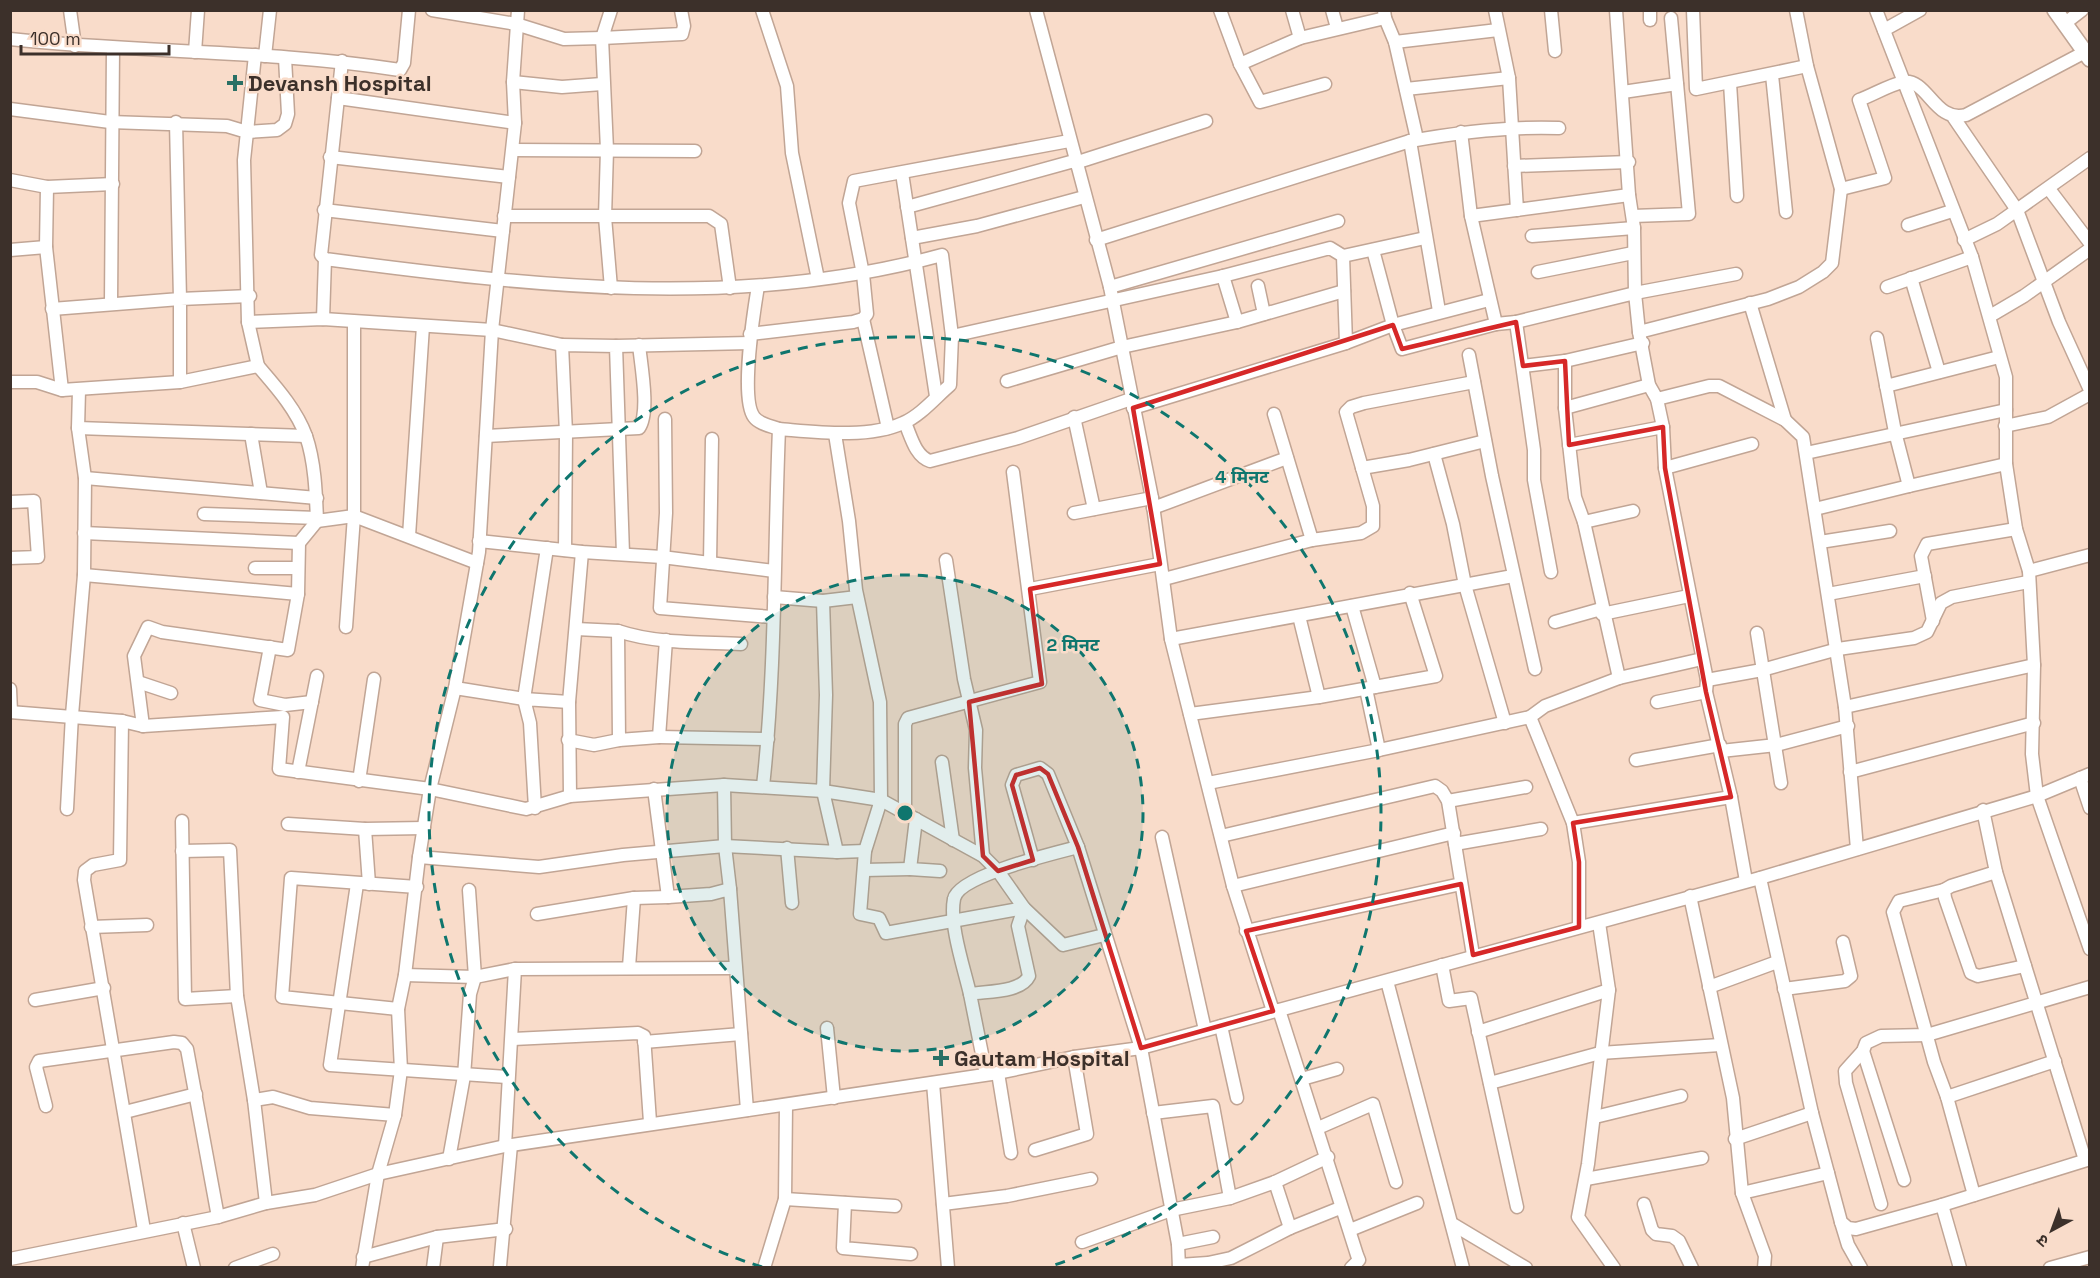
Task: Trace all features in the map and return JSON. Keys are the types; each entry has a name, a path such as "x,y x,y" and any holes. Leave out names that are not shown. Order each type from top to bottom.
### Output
{"main road":[{"path":"2055,10 2087,56"}],"street":[{"path":"70,10 75,46"},
{"path":"195,52 198,10"},
{"path":"143,726 134,656 148,627 162,632 288,650 298,594 299,543 317,519 317,498 306,436 286,399 258,366 248,322 250,296 244,160 260,56 270,10"},
{"path":"10,39 75,46 342,61 400,70 404,63 410,10"},
{"path":"432,10 516,24 564,39 682,34 684,26 681,10"},
{"path":"506,1230 437,1237 362,1262 378,1174 395,1115 401,1070 398,1009 405,975 419,857 430,789 455,688 477,563 496,282 516,123 513,82 518,10"},
{"path":"611,10 602,38 602,84 608,150 605,217 611,288"},
{"path":"762,10 787,86 792,153 818,279"},
{"path":"1036,10 1069,141 1110,287 1152,503 1171,639 1246,931 1302,1079 1328,1157 1340,1208 1350,1230 1359,1260 1351,1268"},
{"path":"1220,10 1240,64 1260,102 1325,84"},
{"path":"1292,10 1300,39"},
{"path":"1332,10 1337,28"},
{"path":"1495,10 1509,78 1517,210"},
{"path":"1551,10 1555,51"},
{"path":"1616,10 1629,162 1629,195 1634,222 1635,294 1641,337 1649,385 1657,399 1663,427 1665,468 1746,881"},
{"path":"1693,10 1696,89 1807,66"},
{"path":"1523,366 1565,361 1799,287 1823,272 1832,263 1840,189 1807,66 1796,10"},
{"path":"1876,10 1952,211 1972,257 2006,377 2006,464 2016,529 2028,577 2034,665 2032,754 2037,796 2090,950"},
{"path":"1884,30 1920,10"},
{"path":"2064,24 2082,10"},
{"path":"1240,64 1300,39 1384,14 1395,42 1406,88 1425,238 1439,311"},
{"path":"1532,236 1689,214 1671,18"},
{"path":"1395,42 1498,30"},
{"path":"111,303 112,48"},
{"path":"1954,118 1966,115 2087,56"},
{"path":"10,109 110,122 176,122 227,126 247,132 277,130 285,124 288,114 285,58"},
{"path":"342,61 324,210 321,255 325,259 496,282 611,288 730,288 863,274 942,255 952,336 950,385 905,423 888,428 836,434 779,429 761,423 753,417 749,406 750,339 758,286"},
{"path":"1772,75 1786,212"},
{"path":"1406,88 1509,78"},
{"path":"513,82 562,87 602,84"},
{"path":"1840,189 1885,178 1859,100 1903,82 1918,86 1947,115 1954,118 2017,210 2090,392 2048,417 2005,426"},
{"path":"1730,83 1737,196"},
{"path":"1623,92 1677,84"},
{"path":"338,98 516,123"},
{"path":"907,207 1075,162 1206,121"},
{"path":"176,122 180,382"},
{"path":"1096,240 1414,140 1461,132 1513,127 1559,128"},
{"path":"1461,132 1471,216 1496,324"},
{"path":"248,322 322,319 492,330 562,345 616,346 750,339 863,319 867,314 863,274 849,203 850,190 854,181 1069,141"},
{"path":"513,150 695,151"},
{"path":"330,157 509,177"},
{"path":"1964,240 1982,233 2049,189 2090,158"},
{"path":"1514,166 1629,162"},
{"path":"902,173 936,396"},
{"path":"10,180 47,187 113,184"},
{"path":"47,187 46,247 62,390"},
{"path":"2049,189 2090,243"},
{"path":"1471,216 1629,195"},
{"path":"912,238 977,226 1084,197"},
{"path":"324,210 503,231"},
{"path":"1908,225 1952,211"},
{"path":"504,216 710,216 721,224 730,288"},
{"path":"1110,287 1338,221"},
{"path":"952,336 1112,302 1330,248 1343,256 1425,238"},
{"path":"10,250 46,247"},
{"path":"1990,316 2090,249"},
{"path":"1373,250 1393,325 1402,349 1496,324 1516,322 1635,294 1736,274"},
{"path":"1538,272 1633,253"},
{"path":"1343,256 1346,343"},
{"path":"1887,287 1972,257"},
{"path":"322,319 325,259"},
{"path":"1223,276 1237,322"},
{"path":"1911,278 1939,372"},
{"path":"1258,286 1264,314"},
{"path":"1007,381 1122,347 1237,322 1344,291"},
{"path":"52,309 111,303 250,296"},
{"path":"905,423 918,452 923,459 930,461 1018,438 1074,417 1346,343 1439,311 1489,300"},
{"path":"1750,303 1785,420"},
{"path":"863,319 888,428"},
{"path":"346,627 354,516 354,322"},
{"path":"1516,322 1534,450 1534,480 1551,572"},
{"path":"409,536 423,326"},
{"path":"1877,338 1895,432 1909,486"},
{"path":"562,345 566,433 565,550"},
{"path":"486,436 634,430 643,422 639,345"},
{"path":"616,346 623,554"},
{"path":"1469,355 1534,669"},
{"path":"1886,386 1999,357"},
{"path":"1565,361 1565,408 1575,497 1584,522 1602,612 1619,678"},
{"path":"10,382 38,382 62,390 79,390 180,382 258,366"},
{"path":"1164,579 1312,540 1361,534 1372,526 1373,506 1346,412 1351,407 1474,382"},
{"path":"1565,408 1649,385"},
{"path":"1657,399 1719,386 1785,420 1803,437 1838,648 1848,726 1857,849"},
{"path":"67,809 72,715 84,575 85,478 78,428 79,390"},
{"path":"1806,453 1855,445 1895,432 2006,410"},
{"path":"1274,414 1312,540"},
{"path":"1074,417 1094,509"},
{"path":"665,419 666,513 660,608 772,617"},
{"path":"1569,445 1663,427"},
{"path":"78,428 306,436"},
{"path":"763,786 772,692 772,617 779,429"},
{"path":"251,434 261,493"},
{"path":"836,434 857,597 880,702 880,800 866,850 860,914 879,918 886,933 1024,908"},
{"path":"710,563 712,439"},
{"path":"1362,468 1485,441"},
{"path":"1665,468 1752,444"},
{"path":"1434,454 1453,524 1465,585 1505,723"},
{"path":"1074,513 1152,503 1287,459"},
{"path":"1815,509 2006,464"},
{"path":"910,869 910,816 905,724 908,718 1040,682 1030,589 1013,472"},
{"path":"85,478 317,498"},
{"path":"10,502 34,501 38,557 10,558"},
{"path":"1584,522 1633,512"},
{"path":"204,514 317,519 354,516 477,563"},
{"path":"1933,623 1921,555 1928,544 2016,529"},
{"path":"1820,542 1890,531"},
{"path":"84,533 299,543"},
{"path":"479,541 582,552 662,557 774,571"},
{"path":"535,808 530,723 524,699 547,548"},
{"path":"570,796 569,702 582,552"},
{"path":"1657,702 1838,648 1914,638 1927,632 1941,603 1952,597 2028,577 2090,555"},
{"path":"946,560 969,702 976,730 975,768 983,856"},
{"path":"1030,589 1160,564"},
{"path":"255,568 298,568"},
{"path":"84,575 298,594"},
{"path":"1171,639 1352,606 1410,593 1513,576"},
{"path":"1828,594 1925,576"},
{"path":"1190,714 1319,697 1436,676 1410,593"},
{"path":"1554,622 1689,596"},
{"path":"774,597 823,600 857,597"},
{"path":"823,600 826,695 824,791 837,852"},
{"path":"1352,606 1370,688 1379,750"},
{"path":"1299,616 1319,697"},
{"path":"576,629 618,631 633,636 666,640 741,644"},
{"path":"618,631 619,740"},
{"path":"1757,633 1781,783"},
{"path":"659,736 666,640"},
{"path":"270,647 260,700 285,705 312,702"},
{"path":"1208,783 1379,750 1530,717 1545,706 1619,678 1702,659"},
{"path":"1845,707 2034,665"},
{"path":"298,772 317,676"},
{"path":"358,781 374,680"},
{"path":"138,682 171,693"},
{"path":"10,688 11,712 72,715 143,726 283,717 279,769 430,789 535,808 570,796 724,784 824,791 880,800 983,856 998,871 1024,908 1063,945 1104,935"},
{"path":"455,688 524,699 569,702"},
{"path":"1530,717 1573,823 1579,862 1579,927"},
{"path":"122,721 120,860 93,865 85,871 91,927 104,988 144,1230"},
{"path":"1850,772 2034,723"},
{"path":"1636,760 1720,748 1776,745 1848,726"},
{"path":"568,740 594,745 659,736 768,739"},
{"path":"942,762 953,840"},
{"path":"1033,860 1012,785 1016,775 1040,768 1048,774 1078,847 1141,1048 1178,1244 1179,1266 1231,1258 1290,1228 1340,1208"},
{"path":"10,1259 144,1230 218,1217 266,1203 315,1195 378,1174 508,1145 650,1122 786,1105 992,1074 1074,1057 1141,1048 1760,878 1983,810 2037,796 2085,776 2090,808"},
{"path":"724,784 725,846 747,1110"},
{"path":"1221,836 1426,786 1435,786 1442,791 1448,801 1473,955"},
{"path":"1448,801 1526,788"},
{"path":"654,789 668,897"},
{"path":"1573,823 1731,796"},
{"path":"1841,1222 1848,1228 1856,1229 1942,1205 2087,1159 2035,1002 1996,872 1983,810"},
{"path":"182,821 185,999 237,996"},
{"path":"288,824 365,829 424,828"},
{"path":"365,829 363,884 339,1004 330,1065 464,1076 507,1077"},
{"path":"1233,886 1455,838 1541,829"},
{"path":"1162,837 1205,1030"},
{"path":"419,857 539,867 623,855 662,854 725,846 837,852 866,850"},
{"path":"1011,1153 970,994 954,920 953,900 956,892 963,885 998,871 1078,847"},
{"path":"787,848 792,903"},
{"path":"182,851 230,850 237,996 254,1100 266,1203"},
{"path":"864,870 940,871"},
{"path":"1974,1195 1893,912 1899,901 1944,890 1996,872"},
{"path":"398,1009 282,997 291,878 417,887"},
{"path":"1760,878 1812,1113 1848,1245 1860,1268"},
{"path":"1246,931 1461,884"},
{"path":"537,914 633,898 711,894 730,889"},
{"path":"449,1159 464,1076 470,994 475,977 469,890"},
{"path":"1944,890 1971,974 1978,976 2025,966"},
{"path":"1690,897 1733,1098 1735,1139 1742,1194 1765,1256 1764,1268"},
{"path":"629,967 633,898"},
{"path":"970,994 1015,987 1027,981 1029,976 1026,957 1018,927 1024,908"},
{"path":"1599,923 1609,990 1586,1179 1578,1217 1614,1268"},
{"path":"91,927 147,925"},
{"path":"1784,989 1845,981 1851,976 1851,971 1843,942"},
{"path":"1709,987 1777,962"},
{"path":"1443,965 1449,1001 1471,998 1517,1207"},
{"path":"405,975 475,977 515,969 735,968"},
{"path":"500,1266 506,1230 507,1077 513,1039 515,969"},
{"path":"1387,981 1454,1225 1463,1268"},
{"path":"1881,1204 1846,1083 1845,1071 1863,1051 1866,1043 1881,1036 1927,1035 2090,987"},
{"path":"35,1000 104,988"},
{"path":"1478,1032 1609,990"},
{"path":"1221,1026 1237,1098"},
{"path":"827,1028 834,1098"},
{"path":"513,1039 638,1033 644,1036 650,1122"},
{"path":"644,1041 741,1034"},
{"path":"46,1106 36,1067 39,1061 174,1042 182,1043 187,1049 218,1217"},
{"path":"1490,1083 1600,1053 1720,1045"},
{"path":"1863,1051 1904,1180"},
{"path":"1035,1150 1087,1134 1074,1057"},
{"path":"1947,1096 2055,1061"},
{"path":"1302,1079 1337,1069"},
{"path":"933,1083 948,1268"},
{"path":"125,1112 196,1094"},
{"path":"1594,1117 1681,1096"},
{"path":"254,1100 273,1097 310,1108 395,1115"},
{"path":"1318,1128 1373,1104 1396,1182"},
{"path":"764,1268 784,1199 786,1105"},
{"path":"1153,1113 1213,1106 1230,1198"},
{"path":"1735,1139 1812,1113"},
{"path":"1082,1242 1171,1210 1230,1198 1275,1182 1328,1157"},
{"path":"1586,1179 1702,1158"},
{"path":"1742,1194 1828,1173"},
{"path":"944,1204 1007,1196 1091,1179"},
{"path":"1275,1182 1290,1228"},
{"path":"784,1199 895,1206"},
{"path":"845,1203 843,1248 911,1254"},
{"path":"1350,1230 1417,1203"},
{"path":"1644,1204 1652,1230 1656,1234 1672,1236 1679,1241 1692,1268"},
{"path":"1942,1205 1960,1268"},
{"path":"183,1223 194,1268"},
{"path":"1454,1225 1526,1268"},
{"path":"433,1268 437,1237"},
{"path":"1178,1244 1213,1237"},
{"path":"235,1268 273,1254"},
{"path":"2051,1267 2090,1257"}],"highlighted area":[{"path":"1516,322 1523,366 1565,361 1569,445 1663,427 1665,468 1706,692 1731,797 1573,823 1579,862 1579,927 1473,955 1461,884 1246,931 1273,1011 1141,1048 1078,847 1048,774 1040,768 1016,775 1012,785 1033,860 998,871 983,856 969,702 1042,684 1030,589 1160,564 1133,408 1393,325 1402,349"}],"place":[{"name":"Devansh Hospital","path":"235,83"},
{"name":"Gautam Hospital","path":"941,1058"}]}
